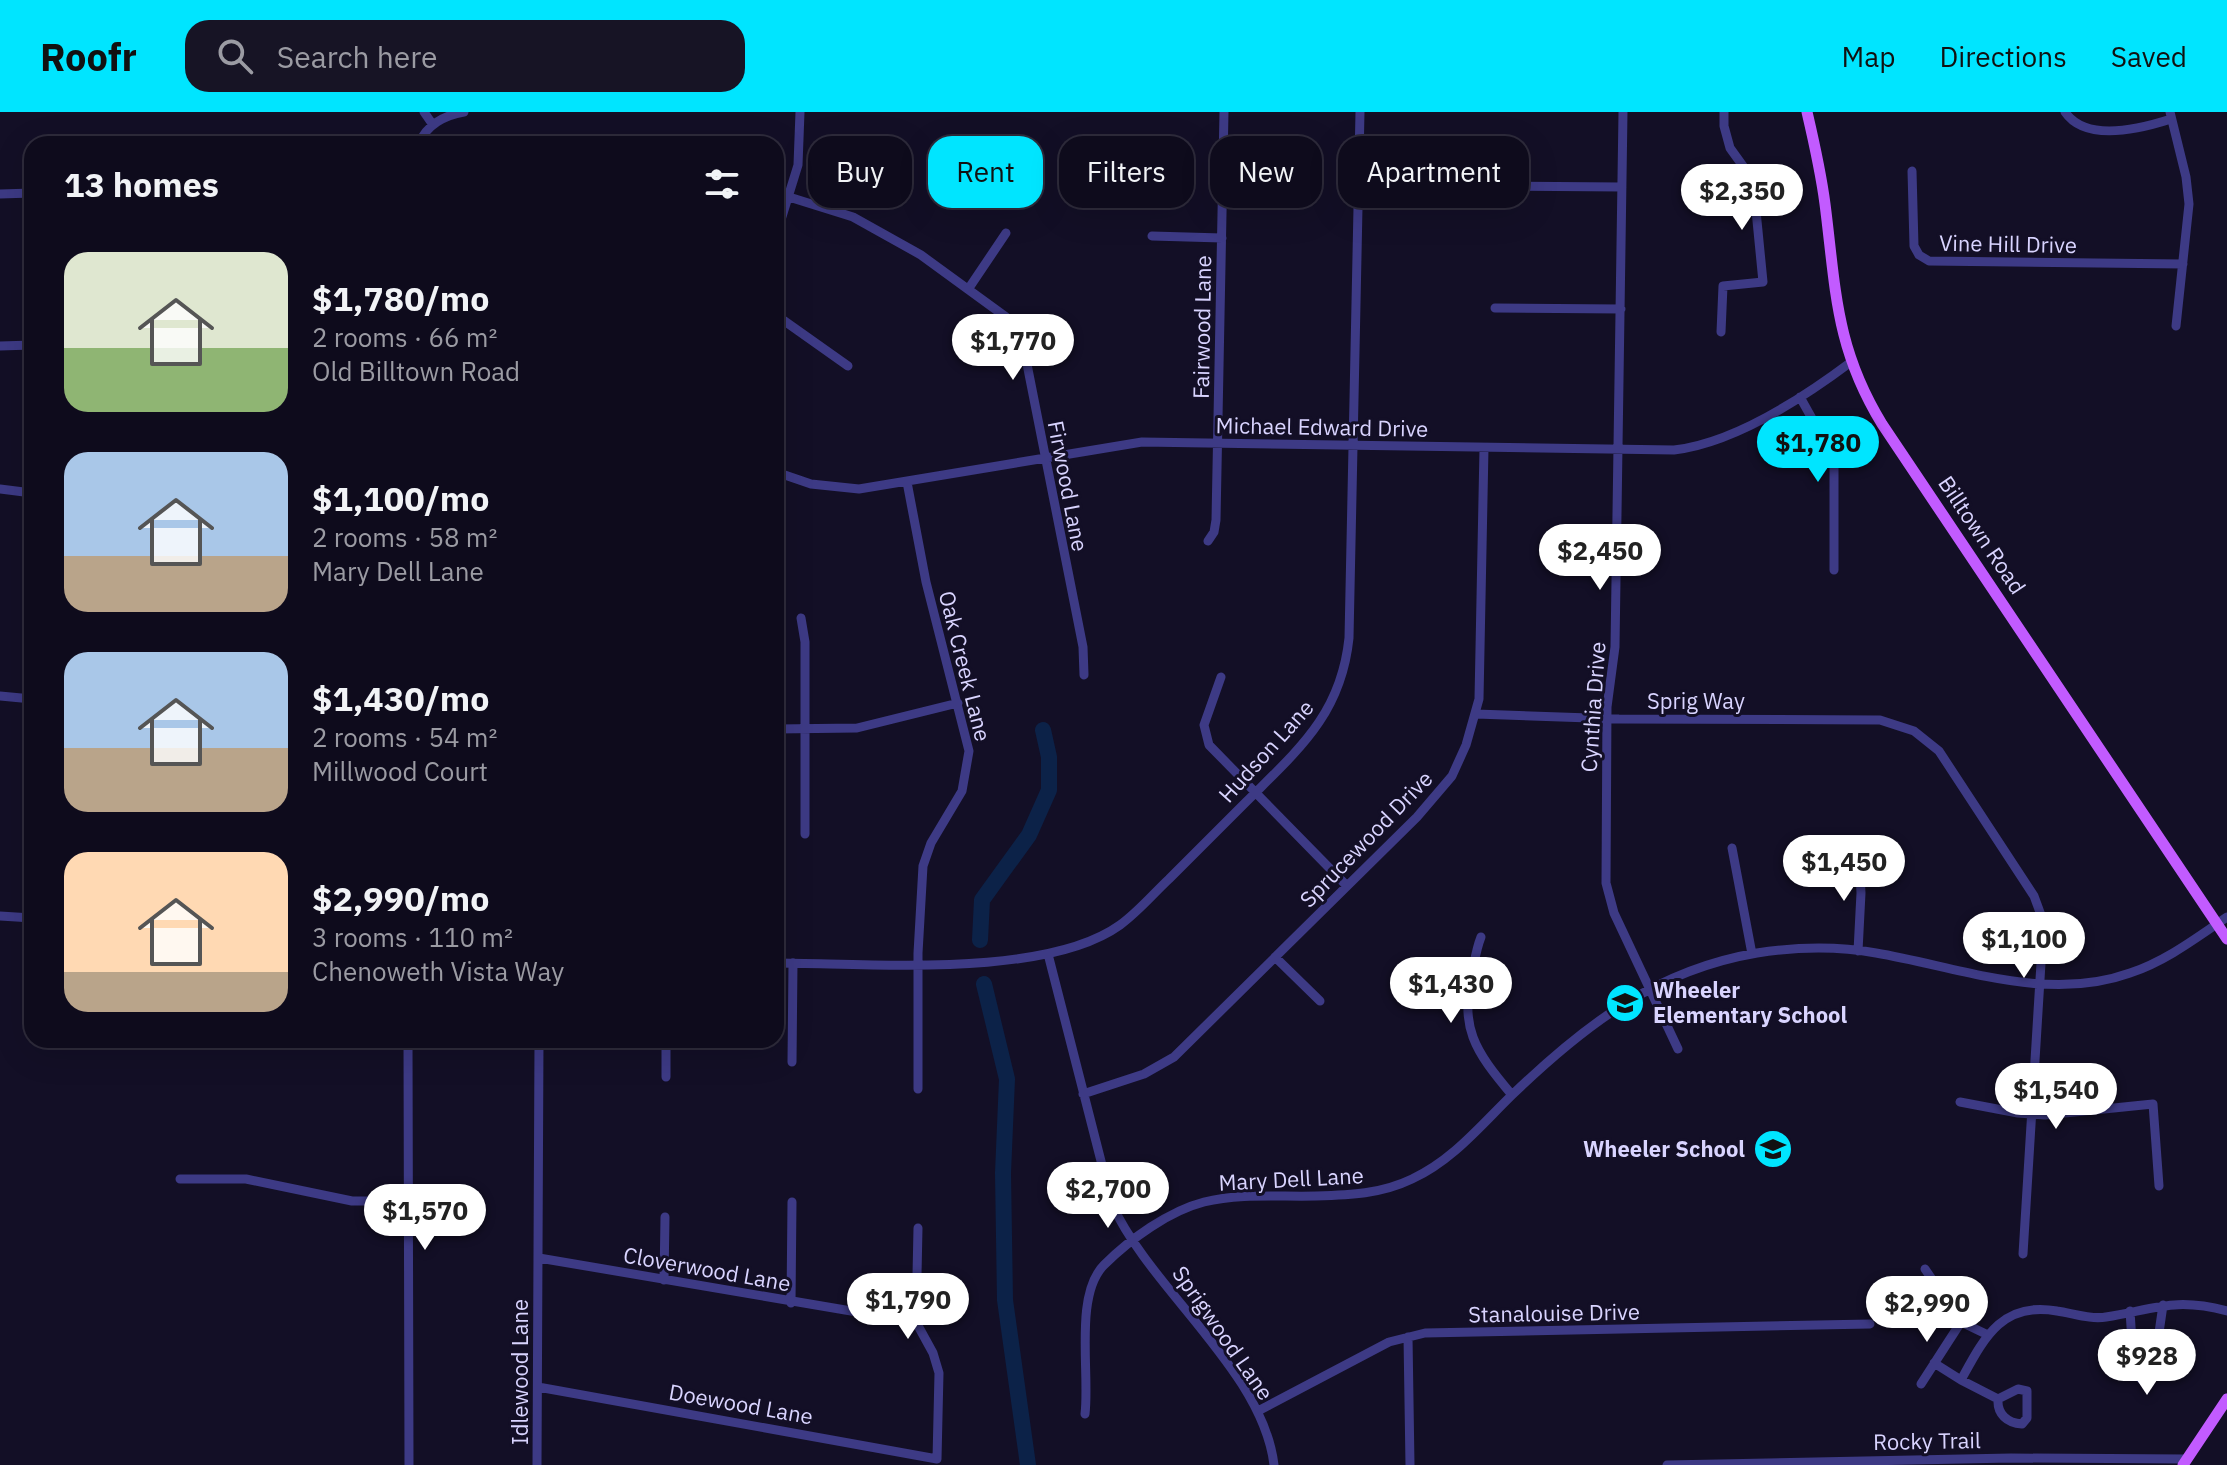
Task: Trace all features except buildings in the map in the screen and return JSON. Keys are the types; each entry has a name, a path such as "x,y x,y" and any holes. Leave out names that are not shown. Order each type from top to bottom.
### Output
{"main road":[{"name":"Billtown Road","path":"1807,112 1825,200 1840,328 1851,362 1882,424 2222,920 2227,939"},
{"path":"2185,1462 2227,1399"}],"street":[{"path":"424,112 433,125"},
{"path":"422,136 446,116 464,112"},
{"path":"784,212 800,149 800,112"},
{"name":"Fairwood Lane","path":"1208,541 1216,525 1224,112"},
{"name":"Hudson Lane","path":"784,963 1008,961 1048,954 1100,937 1122,924 1314,732 1336,697 1349,638 1360,112"},
{"name":"Cynthia Drive","path":"1623,112 1615,647 1607,718 1606,883 1614,913 1678,1049"},
{"path":"1721,332 1723,286 1763,282 1753,180 1730,148 1724,112"},
{"path":"2065,112 2072,121 2097,131 2138,127 2170,115 2184,168 2189,204 2176,326"},
{"name":"Vine Hill Drive","path":"1912,171 1914,246 1919,255 1929,261 2183,264"},
{"path":"1529,186 1622,187"},
{"path":"0,194 24,193"},
{"name":"Firwood Lane","path":"789,197 875,227 969,288 1006,317 1022,344 1083,647 1084,675"},
{"path":"969,288 1006,233"},
{"path":"1152,236 1222,238"},
{"path":"1495,308 1621,309"},
{"path":"784,321 848,366"},
{"path":"0,346 24,345"},
{"name":"Michael Edward Drive","path":"784,474 831,488 859,489 1142,442 1663,451 1711,442 1800,397 1851,362"},
{"path":"1800,397 1834,458 1834,570"},
{"name":"Sprucewood Drive","path":"1083,1094 1166,1064 1417,817 1452,776 1479,699 1484,448"},
{"name":"Oak Creek Lane","path":"907,482 926,582 966,733 968,767 962,791 931,843 923,866 918,963 918,1089"},
{"path":"0,489 24,492"},
{"path":"801,618 805,642 805,834"},
{"path":"1221,677 1204,725 1206,739 1215,754 1347,886"},
{"path":"0,696 24,698"},
{"path":"784,729 873,725 958,703"},
{"name":"Sprig Way","path":"1476,714 1880,720 1914,731 1939,751 2034,896 2042,926 2040,984"},
{"path":"1732,848 1752,954"},
{"path":"1858,951 1859,855"},
{"path":"0,916 24,918"},
{"name":"Mary Dell Lane","path":"1085,1414 1090,1291 1101,1268 1135,1240 1161,1222 1203,1202 1366,1193 1398,1186 1429,1171 1451,1156 1578,1034 1651,988 1697,969 1752,954 1813,949 1858,951 2040,984 2091,982 2130,973 2176,952 2222,920"},
{"path":"1481,937 1468,996 1468,1025 1476,1049 1512,1095"},
{"name":"Sprigwood Lane","path":"1048,954 1112,1204 1258,1411 1269,1439 1274,1465"},
{"path":"1275,957 1320,1001"},
{"path":"792,1062 793,963"},
{"path":"2023,1254 2040,984"},
{"path":"408,1048 409,1465"},
{"name":"Idlewood Lane","path":"537,1465 539,1048"},
{"path":"666,1048 666,1077"},
{"path":"1960,1102 2033,1114 2066,1114 2153,1104 2159,1186"},
{"path":"180,1179 246,1179 352,1201 409,1201"},
{"path":"791,1303 792,1202"},
{"path":"664,1280 665,1217"},
{"path":"916,1322 918,1228"},
{"name":"Cloverwood Lane","path":"539,1258 916,1322"},
{"path":"1925,1269 1961,1322 1988,1335"},
{"path":"2130,1311 2134,1373 2143,1381 2153,1374 2163,1305"},
{"path":"1961,1380 1994,1327 2008,1317 2032,1308 2102,1318 2163,1305 2208,1306 2227,1311"},
{"name":"Doewood Lane","path":"538,1387 937,1459 939,1373 933,1353 916,1322"},
{"path":"1921,1384 1961,1322"},
{"name":"Stanalouise Drive","path":"1258,1411 1389,1342 1425,1333 1870,1324"},
{"path":"1408,1337 1410,1465"},
{"path":"1934,1363 1998,1399"},
{"name":"Rocky Trail","path":"1667,1465 2027,1458 2185,1462"}],"waterway":[{"path":"980,940 982,900 1029,835 1049,790 1049,757 1043,730"},
{"path":"984,984 1007,1079 1003,1173 1005,1300 1028,1465"}],"place":[{"name":"Wheeler Elementary School","path":"1625,1003"},
{"name":"Wheeler School","path":"1773,1149"}]}
